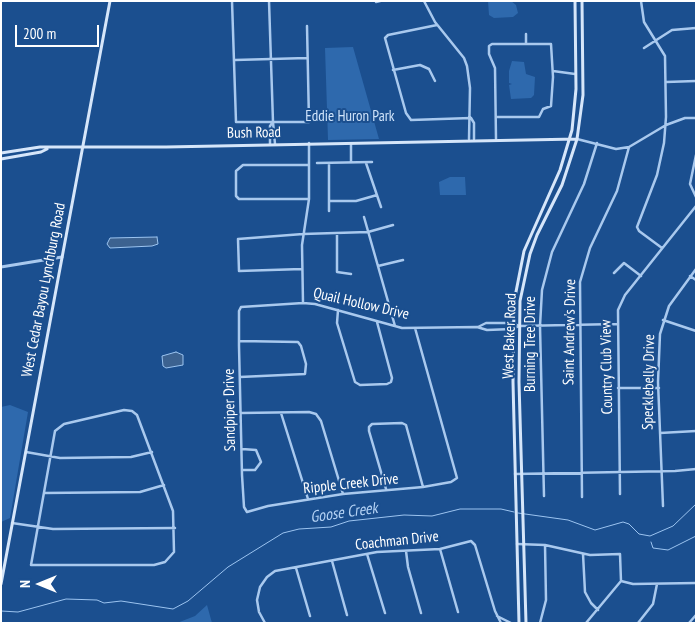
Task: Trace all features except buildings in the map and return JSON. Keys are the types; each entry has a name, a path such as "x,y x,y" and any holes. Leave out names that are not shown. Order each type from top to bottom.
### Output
{"main road":[{"name":"West Cedar Bayou Lynchburg Road","path":"1,584 110,1"},
{"name":"West Baker Road","path":"519,623 514,474 512,323 522,258 560,170 570,138 575,106 575,1"},
{"name":"West Baker Road","path":"526,623 522,523 520,302 528,261 537,235 562,185 577,139 582,111 582,1"},
{"path":"575,9 582,9"},
{"path":"575,74 582,74"},
{"name":"Bush Road","path":"47,149 474,139 577,139"},
{"path":"1,153 40,147 47,149"},
{"path":"1,159 41,152 47,149"},
{"path":"546,202 552,204"},
{"path":"522,258 528,261"},
{"path":"513,382 520,382"}],"street":[{"path":"232,1 236,122 309,122 307,26"},
{"path":"269,1 275,144"},
{"path":"376,2 380,1"},
{"path":"424,1 436,25 464,58 467,66 471,118 474,123 474,139"},
{"path":"641,1 642,18 664,53 666,125 657,175 637,227 639,231 662,248"},
{"path":"436,25 388,35 385,38 408,119 471,118"},
{"path":"644,48 672,30 696,28"},
{"path":"526,34 526,43"},
{"path":"496,118 539,116 543,109 552,103 553,71 551,44 492,44 489,46 489,54 495,68 496,139"},
{"path":"235,60 307,58"},
{"path":"393,70 420,65 429,69 435,81"},
{"path":"553,71 575,74"},
{"path":"666,82 696,81"},
{"path":"469,140 468,122 471,118"},
{"path":"577,139 616,149 628,147 666,125 679,120 696,118"},
{"path":"270,144 270,126 273,122"},
{"path":"351,142 351,162"},
{"path":"304,303 303,234 309,199 309,143"},
{"name":"Burning Tree Drive","path":"544,496 540,326 542,290 549,260 584,184 596,143"},
{"name":"Saint Andrew's Drive","path":"582,497 579,292 583,268 590,248 614,197 628,147"},
{"path":"696,155 690,184 696,197"},
{"path":"365,162 368,164 381,207"},
{"path":"317,163 372,162"},
{"path":"329,163 329,211"},
{"path":"309,165 243,165 236,171 236,196 239,199 309,199"},
{"path":"330,201 356,201 377,195"},
{"name":"Country Club View","path":"620,494 617,314 622,300 696,206"},
{"path":"364,217 395,326"},
{"path":"302,268 239,271 237,241 241,238 368,232 393,225"},
{"path":"337,233 337,272 351,274"},
{"path":"1,266 62,257"},
{"path":"378,266 403,260"},
{"path":"614,273 624,263 641,276"},
{"name":"Specklebelly Drive","path":"662,506 658,344 663,320 673,300 696,269"},
{"path":"690,276 696,280"},
{"name":"Quail Hollow Drive","path":"241,307 304,303 338,310 395,326 415,328 477,327 487,330 512,329"},
{"name":"Sandpiper Drive","path":"241,307 239,311 242,470 244,507 247,512"},
{"path":"338,310 337,323 356,382 360,385 387,384 391,382 392,378 377,322"},
{"path":"663,320 696,331"},
{"name":"Quail Hollow Drive","path":"477,327 486,323 512,323 519,326"},
{"path":"512,329 519,326 617,324"},
{"name":"Ripple Creek Drive","path":"247,512 268,506 344,494 386,489 424,488 451,482 457,478 415,328"},
{"path":"240,341 298,342 302,346 306,364 305,374 240,377"},
{"path":"618,388 659,388"},
{"path":"124,410 132,411 137,414 152,452 173,511 175,528 174,552 165,562 154,565 31,565 53,435 58,427 124,410"},
{"path":"280,412 308,500"},
{"path":"241,413 309,412 319,417 344,494"},
{"path":"386,489 369,431 369,427 372,424 402,423 406,425 424,488"},
{"path":"660,433 696,431"},
{"path":"242,449 256,450 261,462 255,470 242,470"},
{"path":"26,452 49,456 132,457 152,452"},
{"path":"514,474 660,472 696,468"},
{"path":"44,493 140,492 164,485"},
{"path":"12,523 53,529 175,528"},
{"name":"Coachman Drive","path":"265,623 259,612 257,600 260,587 267,577 275,571 367,554 440,549 468,541 474,542 497,616 501,623"},
{"path":"516,544 545,545 583,554 620,554 621,581 586,623"},
{"path":"540,623 546,600 545,545"},
{"path":"440,549 458,612"},
{"path":"406,551 408,567 421,613"},
{"path":"367,554 385,613"},
{"path":"583,554 585,592 591,603 598,610"},
{"path":"332,561 347,615"},
{"path":"296,568 310,616"},
{"path":"621,581 633,584 696,583"},
{"path":"638,623 653,604 656,584"},
{"path":"689,623 696,615"},
{"path":"497,616 511,623"}],"green space":[{"path":"488,1 511,1 516,5 518,13 513,17 494,18 489,15"},
{"name":"Eddie Huron Park","path":"353,47 379,139 328,140 325,48"},
{"path":"512,61 524,62 526,74 535,77 534,95 531,98 511,99 509,85 512,84 509,83 509,71"},
{"path":"450,177 465,177 466,195 440,195 439,182"},
{"path":"10,405 28,412 10,518 1,522 1,407"},
{"path":"207,605 212,623 177,623 195,616"}],"shaded area":[{"path":"157,237 158,244 152,246 110,248 107,244 110,238"},
{"path":"176,352 183,355 183,365 166,368 163,366 162,356"}],"waterway":[{"name":"Goose Creek","path":"518,513 568,520 595,530 623,522 629,524 639,534 650,536 673,526 696,504"},
{"name":"Goose Creek","path":"1,611 18,612 66,599 97,600 104,603 121,601 173,609 188,601 228,567 283,533 299,529 331,527 349,521 404,515 432,516 460,509 501,509 514,512"},
{"path":"651,542 653,548 668,550 696,536"}]}
